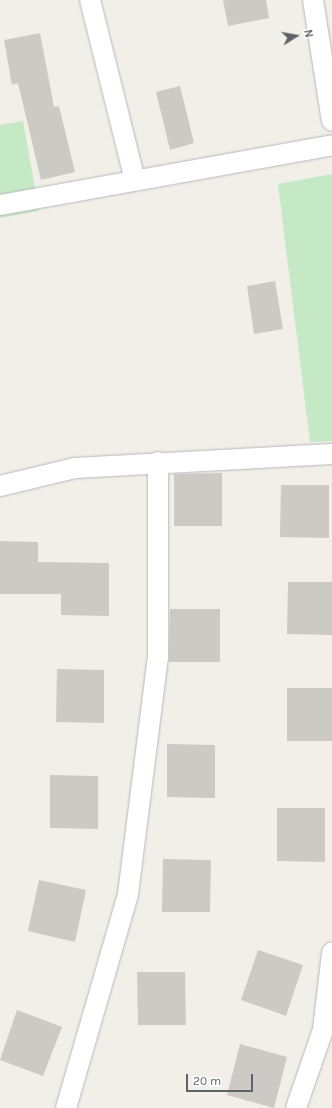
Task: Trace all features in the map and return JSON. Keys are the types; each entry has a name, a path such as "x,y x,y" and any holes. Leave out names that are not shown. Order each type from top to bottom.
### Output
{"street":[{"path":"90,0 135,180"},
{"path":"313,0 332,121"},
{"path":"0,204 332,145"},
{"path":"0,486 75,468 158,462 332,454"},
{"path":"66,1108 128,894 158,658 158,462"},
{"path":"296,1108 327,1031 332,953"}],"green space":[{"path":"23,121 39,211 0,218 0,125"},
{"path":"332,174 332,441 310,442 278,184"}],"building":[{"path":"223,0 266,0 269,18 228,26"},
{"path":"40,33 54,107 59,106 75,172 41,180 18,83 12,85 4,40"},
{"path":"180,86 194,143 170,150 156,92"},
{"path":"275,281 283,329 254,334 247,286"},
{"path":"222,473 222,526 174,526 174,474"},
{"path":"281,485 329,485 329,538 280,537"},
{"path":"0,541 38,542 38,562 109,563 109,616 61,615 61,594 0,594"},
{"path":"288,582 332,582 332,635 287,634"},
{"path":"170,609 220,609 220,662 169,662"},
{"path":"57,669 104,670 104,723 56,722"},
{"path":"287,688 332,688 332,741 287,741"},
{"path":"167,744 215,745 215,798 167,797"},
{"path":"50,775 98,776 98,829 50,828"},
{"path":"277,808 325,808 325,862 277,861"},
{"path":"163,859 211,860 210,912 162,912"},
{"path":"39,880 86,890 75,942 28,931"},
{"path":"258,950 303,965 286,1016 241,1000"},
{"path":"137,972 185,972 186,1025 138,1025"},
{"path":"17,1010 62,1027 43,1076 0,1060"},
{"path":"240,1044 287,1057 274,1108 227,1095"}]}
